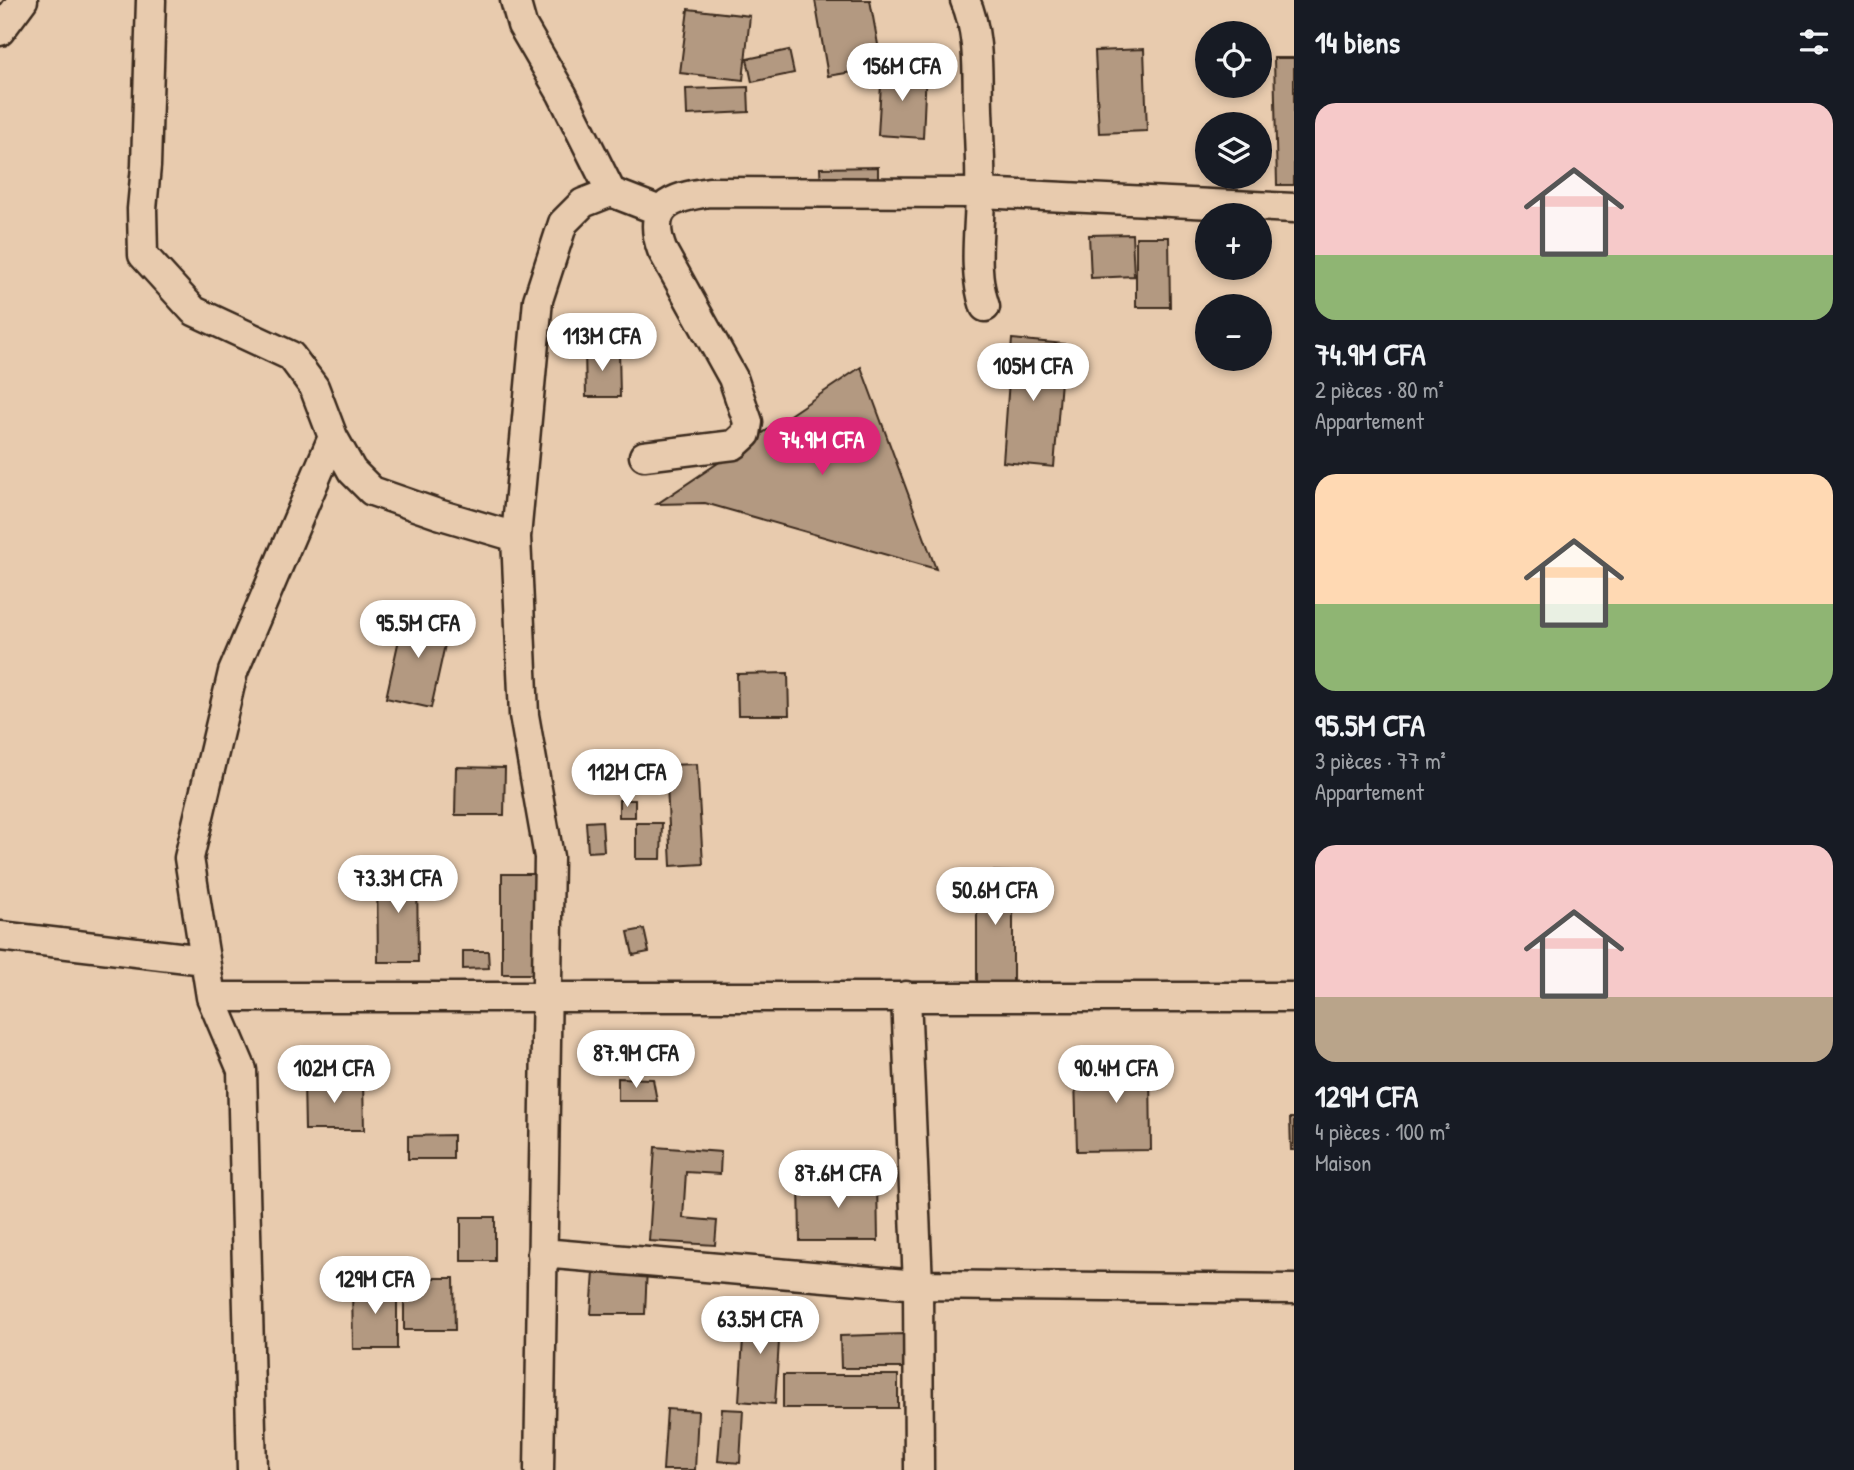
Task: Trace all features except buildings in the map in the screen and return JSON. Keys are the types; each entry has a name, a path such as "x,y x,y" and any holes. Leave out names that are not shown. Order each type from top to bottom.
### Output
{"street":[{"path":"0,32 23,0"},
{"path":"151,0 146,166 142,209 143,255 194,311 291,356 314,387 333,437 352,471 372,491 516,537"},
{"path":"514,0 522,25 562,94 611,192 660,211"},
{"path":"965,0 976,45 980,193 976,256 979,288 985,307"},
{"path":"539,1470 548,857 524,715 516,537 538,300 563,223 583,204 611,192"},
{"path":"644,456 698,452 734,445 746,434 748,422 733,378 656,235 656,222 660,211 687,195 709,192 980,193 1294,208"},
{"path":"252,1470 242,1070 211,997 189,858 233,672 333,437"},
{"path":"0,936 204,960"},
{"path":"906,996 918,1285 919,1470"},
{"path":"211,997 1294,997"},
{"path":"542,1253 918,1285 1294,1289"}]}
